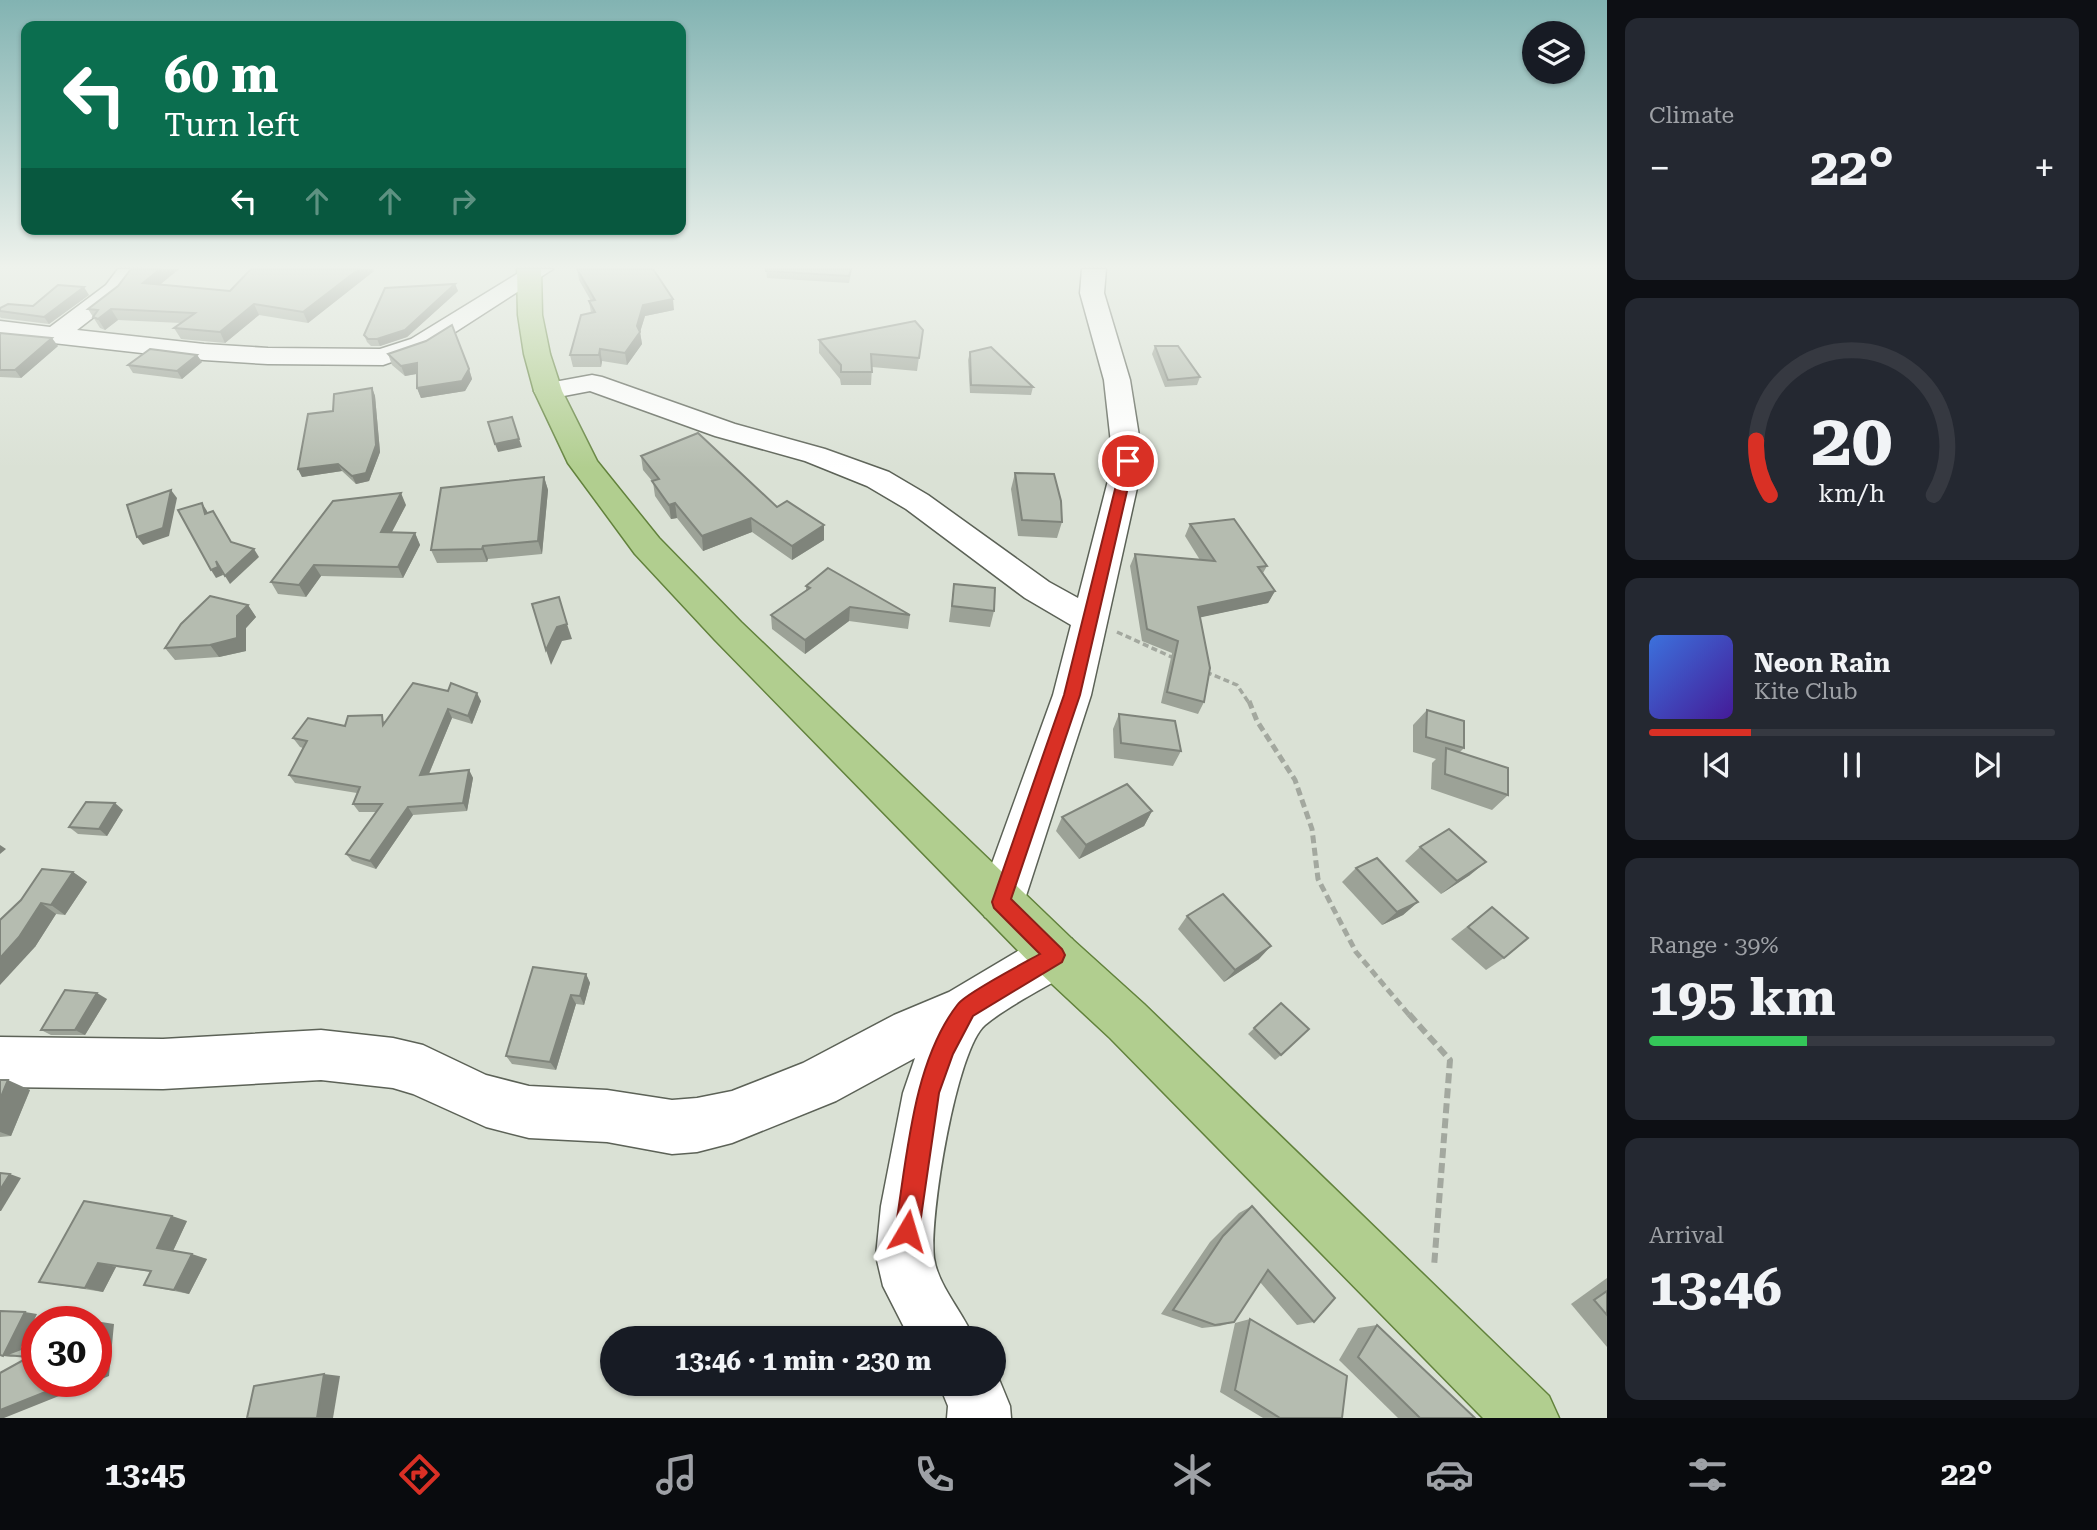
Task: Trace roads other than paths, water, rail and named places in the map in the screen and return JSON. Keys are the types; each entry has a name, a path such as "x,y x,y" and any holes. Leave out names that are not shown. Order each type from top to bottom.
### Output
{"main road":[{"path":"534,335 548,391 583,463 647,546 728,631 1001,902 1127,1021 1527,1418"}],"street":[{"path":"57,335 217,353 329,358 383,357 420,344 434,335"},
{"path":"1001,902 1072,695 1128,461 1117,380 1104,335"},
{"path":"548,391 592,383 725,430 815,455 878,479 917,502 1037,590 1090,620"},
{"path":"0,1062 163,1064 321,1055 393,1063 423,1071 447,1085 486,1101 529,1112 607,1116 672,1127 698,1125 732,1117 818,1083 912,1033 966,1009 1055,955"},
{"path":"936,1326 912,1286 905,1256 909,1206 929,1093 944,1049 966,1009"},
{"path":"975,1396 979,1406 979,1418"}]}
